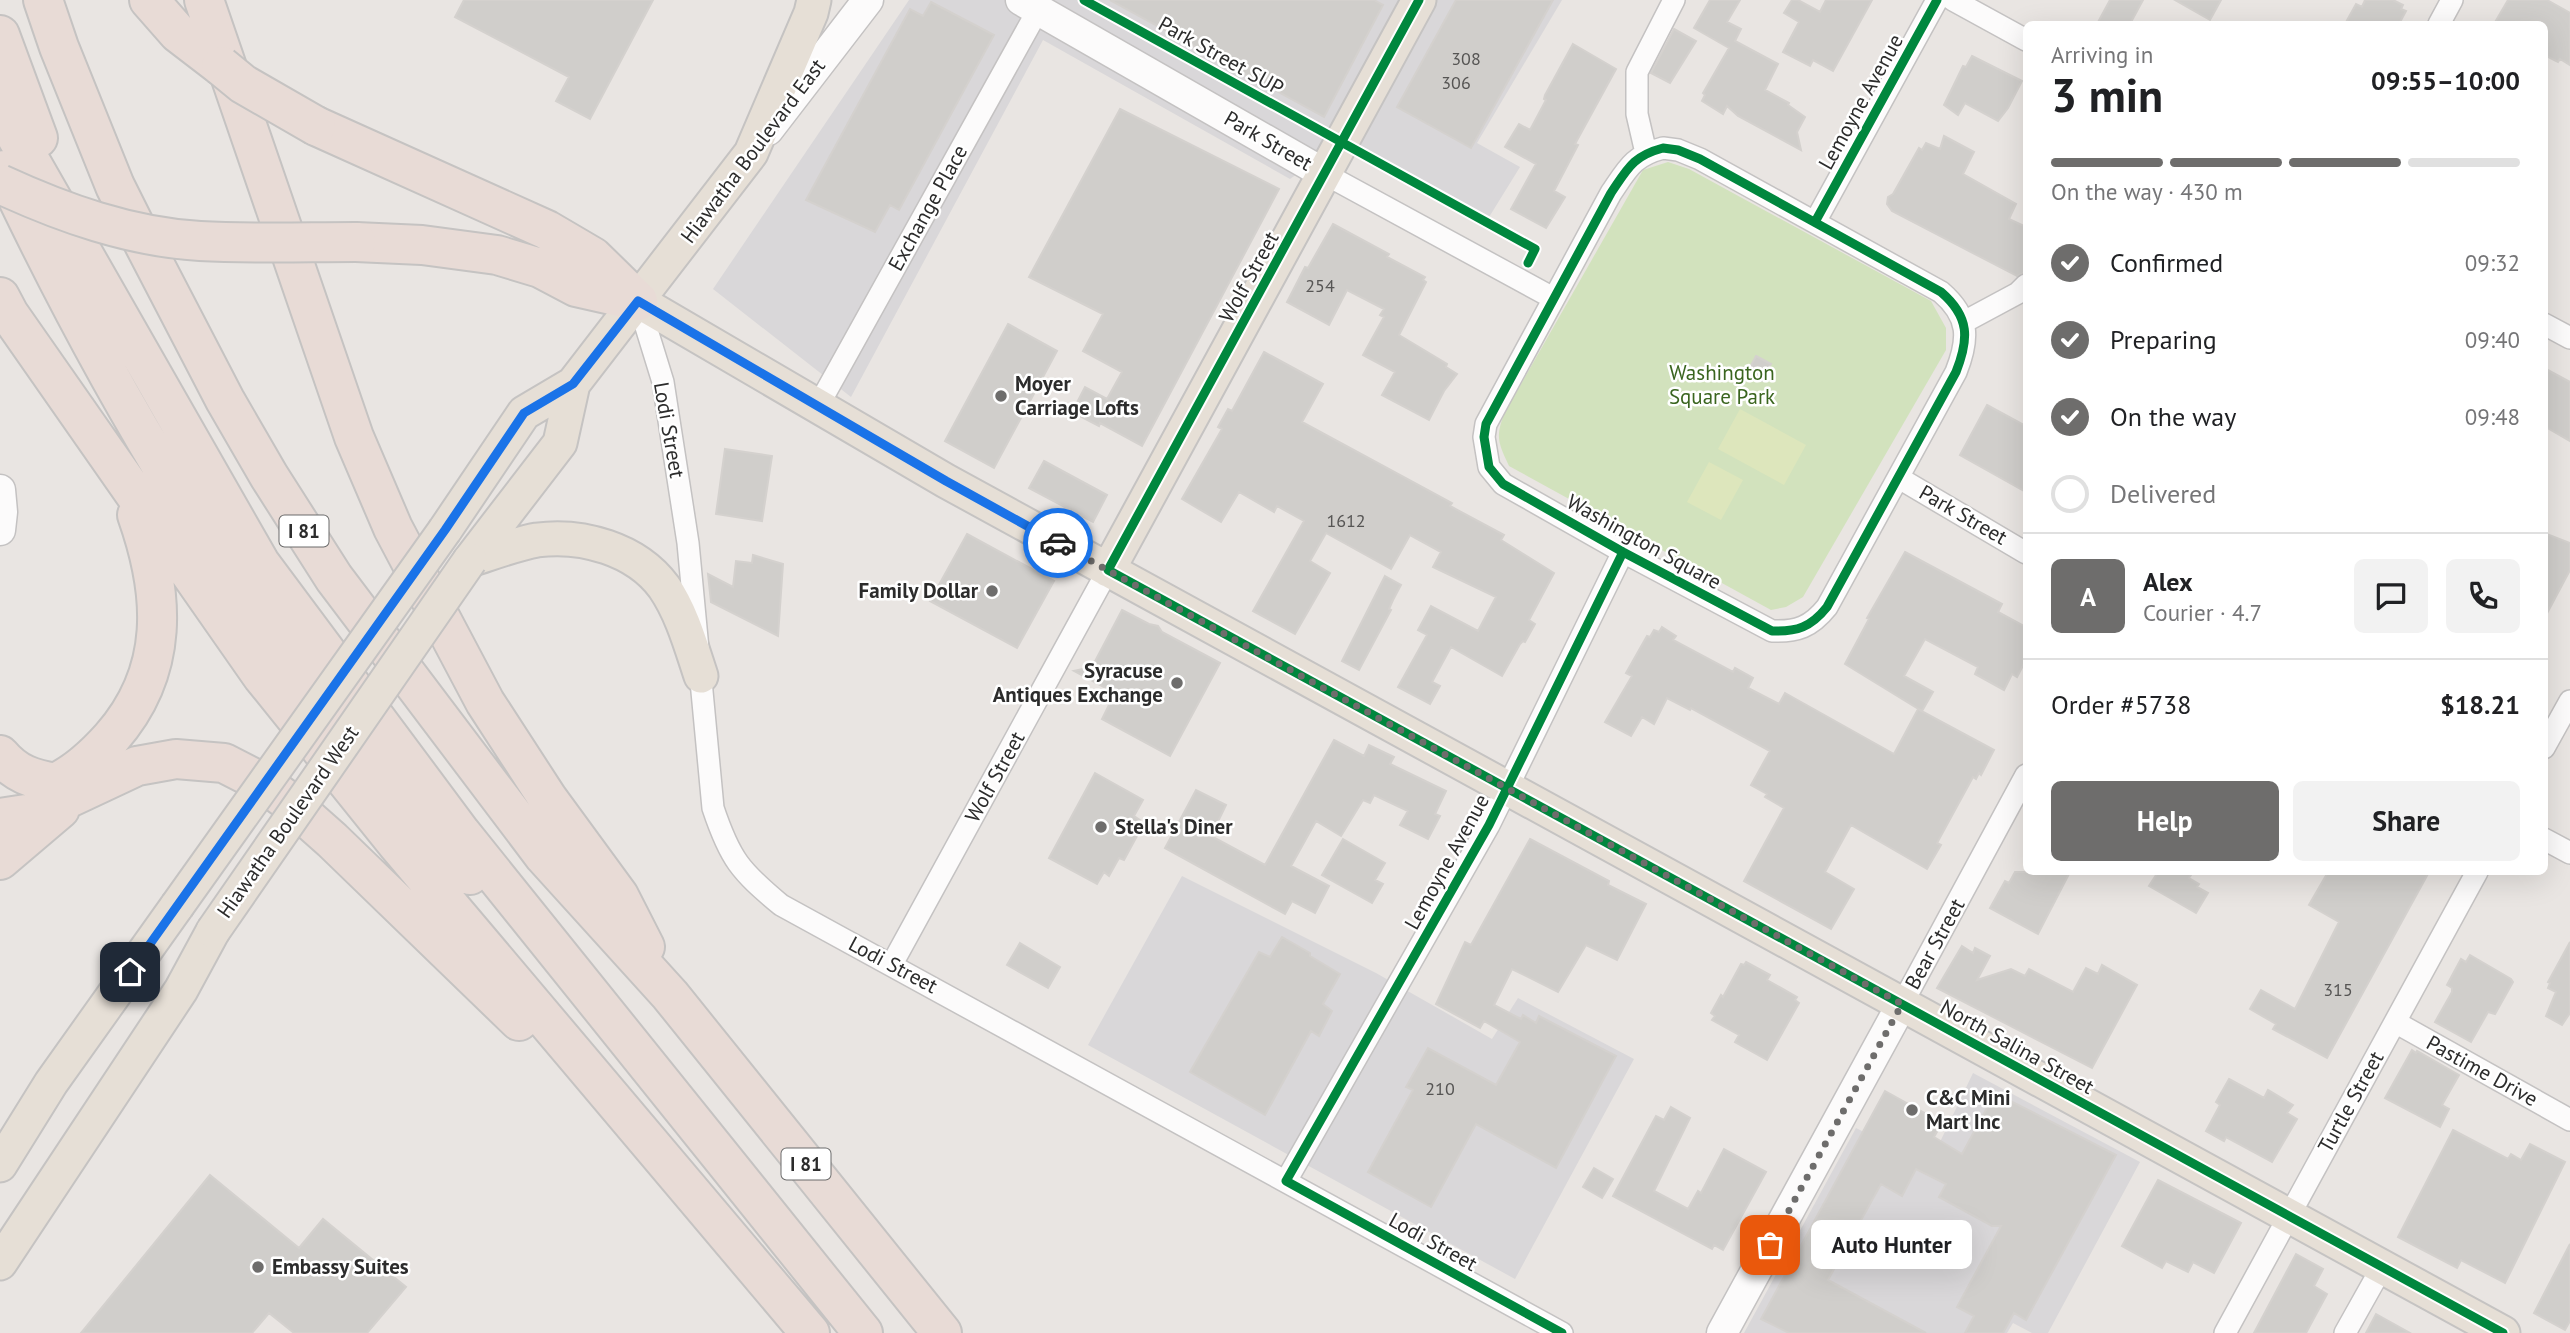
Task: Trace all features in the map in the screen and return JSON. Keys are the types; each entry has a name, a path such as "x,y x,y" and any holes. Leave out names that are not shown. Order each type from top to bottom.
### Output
{"highway":[{"name":"I 81","path":"43,0 59,47 116,186 225,400 334,579 544,856 670,995 942,1333"},
{"path":"149,0 178,33 243,84 316,126 547,230 593,257 638,301"},
{"path":"204,0 354,437 393,528 485,702 548,799 619,897 670,995"},
{"path":"225,0 263,171"},
{"name":"I 81","path":"0,35 33,125 67,203 159,389 260,563 461,833 863,1333"},
{"path":"0,108 159,389"},
{"path":"0,162 42,250 127,410 230,578 340,731 391,795 433,840 506,909 554,947"},
{"path":"0,184 44,205 86,218 169,237 200,241 422,245 497,255 540,268 576,287 638,301"},
{"path":"0,297 9,314 262,676 398,845 810,1333"},
{"path":"0,860 125,722 145,686 158,634 158,603 151,558 138,517 115,465"},
{"path":"0,755 12,769 67,789"},
{"path":"0,796 67,789 138,766 176,759 225,763 265,784 332,840 663,1158"},
{"path":"0,818 39,812 67,789"}],"main road":[{"path":"751,153 811,13 814,0"},
{"name":"Hiawatha Boulevard East","path":"638,301 868,0"},
{"name":"Wolf Street","path":"1108,570 1419,0"},
{"name":"Park Street","path":"1030,5 1325,174"},
{"name":"North Salina Street","path":"638,301 946,481 2503,1333"},
{"name":"Hiawatha Boulevard West","path":"0,1165 51,1083 445,530 524,413 573,384 638,301"},
{"name":"Hiawatha Boulevard West","path":"0,1263 181,990 213,931 470,560 560,443 573,384"},
{"path":"0,489 0,530"},
{"path":"470,560 535,541 563,538 600,544 639,563 663,586 684,624 701,676"},
{"name":"Bear Street","path":"1722,1333 1902,1004"}],"street":[{"path":"1674,0 1637,72 1637,114 1646,153 1663,148 1678,150 1700,159 1941,292 1954,303 1964,321 2023,288"},
{"name":"Lemoyne Avenue","path":"1815,222 1937,0"},
{"path":"1953,0 2023,38"},
{"path":"2441,21 2452,0"},
{"name":"Exchange Place","path":"818,406 1030,5"},
{"name":"Washington Square","path":"1646,153 1631,163 1611,192 1486,424 1484,437 1489,467 1503,484 1623,552 1772,631 1791,632 1816,621 1826,607 1955,372 1964,350 1964,321"},
{"name":"Park Street","path":"1325,174 1553,298"},
{"name":"Lodi Street","path":"638,301 663,382 688,543 713,808 724,843 745,874 781,905 1562,1333"},
{"path":"2548,326 2570,338"},
{"name":"Park Street","path":"1899,478 2023,551"},
{"name":"Lemoyne Avenue","path":"1286,1181 1489,825 1623,552"},
{"name":"Wolf Street","path":"892,964 1108,570"},
{"path":"2548,741 2570,701"},
{"name":"Bear Street","path":"1902,1004 2023,781"},
{"path":"2548,841 2570,853"},
{"name":"Turtle Street","path":"2225,1333 2475,875"},
{"name":"Pastime Drive","path":"2395,1022 2570,1121"},
{"path":"2345,1333 2382,1266"}],"shaded area":[{"path":"909,0 1401,0 1341,143 1290,179 1043,40 851,397 713,289"},
{"path":"1435,0 1562,0 1477,143 1520,167 1486,222 1352,148"},
{"path":"1182,876 1376,973 1492,1039 1518,998 1634,1059 1515,1279 1088,1045"},
{"path":"1973,1073 2140,1162 2048,1333 2032,1333 2013,1323 2007,1333 1744,1333 1856,1128 1929,1165"}],"green space":[{"name":"Washington Square Park","path":"1668,162 1689,169 1931,301 1946,328 1946,350 1803,597 1786,607 1771,610 1509,466 1500,445 1500,427 1505,412 1643,170"},
{"path":"1740,409 1806,445 1784,485 1718,449"},
{"path":"1709,462 1743,480 1721,520 1687,502"}],"building":[{"path":"464,0 653,0 590,119 556,101 569,77 455,17"},
{"path":"1110,0 1374,0 1383,5 1324,117"},
{"path":"1456,0 1553,0 1471,148 1397,107"},
{"path":"1710,0 1740,0 1727,22 1741,29 1735,41 1778,64 1765,90 1789,103 1788,105 1805,117 1797,132 1801,150 1738,116 1727,106 1723,114 1702,101 1705,95 1703,93 1729,48 1694,28"},
{"path":"1792,0 1798,0 1820,12 1826,0 1872,0 1833,71 1813,60 1810,66 1783,52 1799,22 1784,13"},
{"path":"2110,0 2143,0 2132,21 2099,21"},
{"path":"2175,0 2221,0 2210,20"},
{"path":"2365,0 2393,0 2403,5 2401,9 2406,11 2401,21 2347,21 2356,4 2362,7"},
{"path":"2508,0 2547,0 2570,13 2570,65 2560,59 2558,62 2548,57 2548,21 2496,21"},
{"path":"931,2 994,35 899,210 890,205 875,232 806,200 910,9 923,16"},
{"path":"1674,29 1696,41 1670,83 1651,73"},
{"path":"1573,44 1616,69 1575,144 1578,145 1554,191 1565,197 1546,228 1511,209 1536,164 1505,147 1519,124 1530,130 1546,100 1545,95"},
{"path":"1972,56 2022,81 1998,121 1965,103 1958,115 1944,105 1963,66 1966,67"},
{"path":"1120,109 1279,189 1142,446 1100,423 1099,426 1072,412 1085,387 1107,399 1122,372 1083,351 1103,314 1029,277"},
{"path":"1944,136 1974,152 1963,174 2016,204 2009,219 2023,226 2023,273 2017,276 1892,211 1887,204 1888,197 1893,194 1919,148 1922,150 1926,143 1940,149"},
{"path":"1333,224 1425,277 1423,280 1426,282 1399,335 1447,364 1446,367 1457,374 1444,391 1429,420 1382,395 1395,372 1363,355 1384,317 1380,315 1384,309 1347,290 1329,325 1287,302 1305,267 1308,268"},
{"name":"Moyer Carriage Lofts","path":"1008,324 1057,351 994,468 945,441"},
{"path":"1264,352 1323,384 1302,422 1452,503 1450,506 1504,535 1501,540 1554,573 1529,620 1535,624 1502,676 1451,647 1432,682 1440,686 1430,704 1398,687 1427,635 1418,630 1431,606 1478,631 1496,597 1433,567 1441,552 1410,535 1391,569 1326,533 1310,561 1330,573 1295,634 1253,611 1304,521 1277,506 1274,512 1239,492 1221,522 1182,499 1222,429 1218,427 1228,409 1232,411"},
{"path":"1756,356 1771,364 1762,381 1747,373"},
{"path":"2548,370 2570,382 2570,441 2548,428"},
{"path":"1987,405 2023,424 2023,490 1960,455"},
{"path":"725,449 772,456 762,521 716,514"},
{"path":"1044,461 1107,495 1093,522 1029,488"},
{"name":"Family Dollar","path":"967,534 1054,581 1017,648 930,601"},
{"path":"2548,535 2570,543 2570,570 2548,611"},
{"path":"1905,552 2002,604 1998,612 2023,625 2023,666 2017,677 2012,674 2004,690 1975,674 1978,667 1925,639 1904,676 1933,692 1922,711 1845,664 1869,619 1867,618"},
{"path":"753,555 783,564 778,636 711,602 708,574 733,587 736,561 752,563"},
{"path":"1385,576 1401,585 1389,609 1391,610 1359,670 1342,661"},
{"path":"1122,610 1158,626 1162,632 1220,663 1170,756 1102,719 1115,693 1074,671 1092,667"},
{"path":"1662,627 1676,636 1673,640 1733,672 1735,668 1753,678 1748,688 1779,704 1785,693 1894,754 1918,709 1994,750 1981,775 1979,773 1976,779 1973,777 1937,843 1941,845 1927,869 1851,825 1825,872 1854,889 1831,929 1744,881 1784,808 1751,785 1770,751 1667,698 1654,724 1642,717 1631,736 1605,722 1632,676 1626,673 1647,636 1650,637 1654,630 1659,632"},
{"path":"1334,740 1364,756 1369,745 1394,757 1390,764 1446,791 1435,814 1440,816 1428,839 1400,825 1408,811 1374,795 1370,803 1363,800 1341,836 1316,821 1291,866 1329,886 1315,913 1292,901 1285,914 1165,848 1196,790 1226,805 1211,836 1265,865"},
{"name":"Stella's Diner","path":"1095,773 1143,800 1134,816 1140,820 1132,834 1137,836 1124,860 1119,858 1109,876 1104,872 1097,884 1049,858"},
{"path":"1343,839 1385,863 1375,880 1383,884 1372,903 1322,875"},
{"path":"1530,839 1646,904 1617,960 1586,945 1558,992 1512,969 1494,1005 1521,1019 1523,1015 1536,1023 1539,1016 1616,1056 1556,1168 1476,1124 1431,1207 1368,1172 1413,1090 1406,1087 1428,1048 1496,1085 1520,1042 1484,1021 1480,1028 1436,1004 1465,942 1471,945"},
{"path":"2015,872 2023,872 2023,875 2068,875 2038,934 1990,908 2005,881 2009,883"},
{"path":"2156,875 2191,875 2189,878 2199,884 2197,887 2208,893 2196,913 2149,886"},
{"path":"2326,875 2427,875 2327,1058 2273,1029 2276,1024 2250,1009 2261,990 2295,1009 2339,922 2309,905"},
{"path":"1282,937 1340,974 1323,1004 1332,1011 1319,1036 1311,1031 1265,1115 1190,1072 1259,952 1270,957"},
{"path":"2570,942 2570,1013 2562,1025 2546,1016 2556,992 2548,988 2548,982"},
{"path":"1020,943 1060,967 1048,988 1007,965"},
{"path":"1962,946 1973,953 1975,948 1990,956 1977,980 2011,969 2025,976 2029,969 2073,992 2086,968 2098,974 2102,965 2137,985 2092,1068 1937,988"},
{"path":"2470,955 2513,982 2495,1014 2488,1012 2471,1042 2435,1022 2452,992 2452,988 2447,985 2461,959 2466,962"},
{"path":"1746,962 1770,975 1767,980 1797,997 1795,1000 1799,1003 1767,1060 1735,1042 1739,1035 1712,1020 1715,1016 1711,1013 1721,995 1723,997 1741,964"},
{"path":"2412,1050 2459,1075 2442,1105 2449,1109 2440,1127 2385,1098"},
{"path":"2229,1079 2264,1098 2268,1090 2293,1105 2287,1113 2297,1119 2272,1162 2226,1137 2224,1141 2206,1131 2220,1105 2216,1102"},
{"path":"1885,1091 1937,1120 1933,1127 1938,1130 1934,1137 1962,1154 1995,1093 2116,1155 2026,1320 2014,1313 2003,1333 1965,1333 1974,1316 1957,1307 2001,1226 1992,1226 1939,1197 1946,1184 1916,1169 1902,1196 1881,1184 1828,1280 1926,1333 1789,1333 1761,1319"},
{"path":"1671,1107 1690,1118 1654,1191 1688,1209 1698,1191 1701,1193 1724,1149 1766,1172 1723,1250 1714,1245 1712,1249 1613,1196 1656,1116 1664,1120"},
{"path":"2453,1130 2508,1159 2511,1154 2521,1160 2530,1144 2565,1162 2505,1283 2461,1260 2457,1268 2398,1237"},
{"path":"1594,1168 1613,1179 1602,1198 1583,1187"},
{"name":"Embassy Suites","path":"210,1175 299,1248 323,1219 406,1287 367,1333 294,1333 269,1313 252,1333 81,1333"},
{"path":"2158,1180 2241,1223 2214,1273 2193,1262 2188,1272 2166,1261 2162,1268 2122,1246"},
{"path":"2570,1244 2570,1321 2565,1330 2534,1313"},
{"path":"2296,1254 2323,1269 2314,1286 2327,1294 2306,1333 2254,1333"},
{"path":"2376,1314 2410,1333 2366,1333"}],"cycle path":[{"name":"Park Street SUP","path":"1084,0 1535,249 1528,263"},
{"path":"1419,0 1108,570 2503,1333"},
{"path":"1815,222 1937,0"},
{"path":"1663,148 1678,150 1700,159 1941,292 1951,301 1962,320 1965,339 1956,372 1827,607 1809,624 1796,629 1772,631 1623,552 1503,484 1489,467 1484,437 1486,424 1611,193 1638,159 1663,148"},
{"path":"1562,1333 1286,1181 1489,825 1623,552"}],"way so far":[{"path":"1058,543 1902,1004 1770,1245"}],"place":[{"name":"Moyer Carriage Lofts","path":"1001,396"},
{"name":"Family Dollar","path":"992,591"},
{"name":"Syracuse Antiques Exchange","path":"1177,683"},
{"name":"Stella's Diner","path":"1101,827"},
{"name":"C&C Mini Mart Inc","path":"1912,1110"},
{"name":"Auto Hunter","path":"1770,1245"},
{"name":"Embassy Suites","path":"258,1267"}],"route":[{"path":"130,972 445,530 524,413 573,384 638,301 795,394 1058,543"}]}
